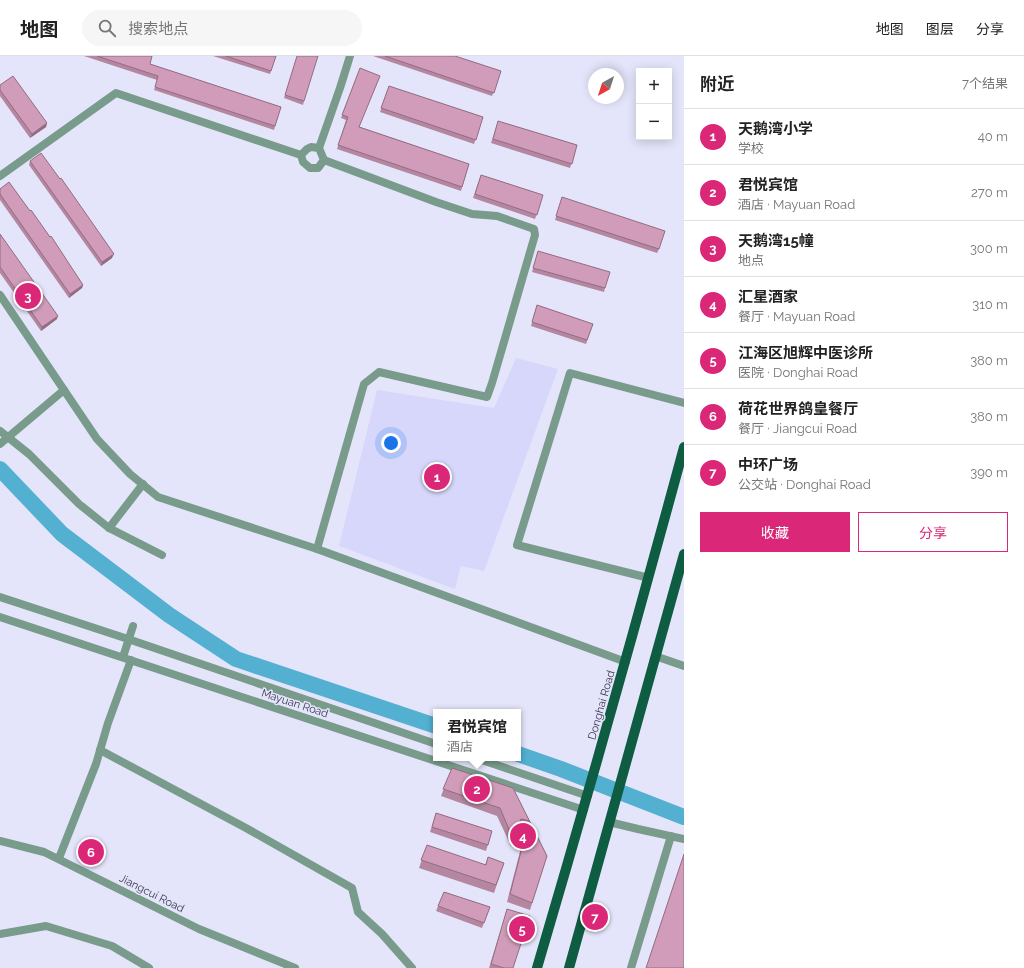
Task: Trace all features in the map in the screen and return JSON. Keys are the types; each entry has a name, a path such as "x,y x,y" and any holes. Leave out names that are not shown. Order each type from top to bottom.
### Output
{"main road":[{"name":"Donghai Road","path":"537,968 626,662 684,447"},
{"path":"569,968 684,554"}],"street":[{"path":"317,549 364,384 379,372 487,398 535,236 534,229 497,216 472,214 324,160 319,148 350,56"},
{"path":"0,176 116,93 301,155"},
{"path":"301,155 306,149 311,147 319,148"},
{"path":"301,155 303,162 310,168 318,168 324,160"},
{"path":"0,295 97,439 130,474 158,497 317,549 626,662"},
{"path":"648,578 517,545 570,373 684,403"},
{"path":"0,444 64,390"},
{"path":"0,431 29,454 79,504 109,528 162,555"},
{"path":"109,528 143,484"},
{"name":"Mayuan Road","path":"0,597 433,743"},
{"name":"Mayuan Road","path":"0,616 433,760"},
{"path":"59,858 96,764 127,659 128,639 133,626"},
{"path":"655,656 684,666"},
{"path":"100,750 352,888 358,912 387,940 412,968"},
{"name":"Mayuan Road","path":"436,761 584,810"},
{"path":"485,761 588,796"},
{"path":"610,821 684,839"},
{"path":"631,968 670,836"},
{"name":"Jiangcui Road","path":"0,841 44,852 59,858 199,929 294,968"},
{"path":"0,934 46,926 112,946 149,968"}],"shaded area":[{"path":"516,358 558,369 484,571 461,566 455,589 339,546 377,390 494,408"}],"building":[{"path":"97,56 152,56 150,64 281,107 275,126 155,87 158,76"},
{"path":"226,56 276,56 271,71"},
{"path":"297,56 318,56 304,101 285,95"},
{"path":"385,56 455,56 501,71 494,93"},
{"path":"360,68 380,76 359,127 469,164 462,187 338,145 348,117 342,115"},
{"path":"13,76 47,123 32,134 0,90 0,85"},
{"path":"389,86 483,117 476,140 381,108"},
{"path":"498,121 577,145 572,164 493,139"},
{"path":"41,153 60,179 61,178 114,254 102,262 30,161"},
{"path":"481,175 543,195 537,215 475,194"},
{"path":"9,182 50,237 51,236 83,285 70,294 0,194 0,189"},
{"path":"562,197 665,231 659,249 556,216"},
{"path":"0,234 58,316 42,327 0,267"},
{"path":"538,251 610,272 605,288 533,268"},
{"path":"537,305 593,324 587,340 532,322"},
{"path":"452,768 513,788 547,856 532,903 510,894 529,821 521,819 513,839 500,808 443,789"},
{"path":"436,813 492,831 488,845 432,827"},
{"path":"427,845 486,865 488,857 504,863 496,885 421,860"},
{"path":"684,854 684,968 646,968"},
{"path":"444,892 490,907 484,923 438,906"},
{"path":"507,909 530,916 513,968 504,968 491,964"}],"waterway":[{"path":"0,469 62,534 169,615 236,659 433,725"},
{"path":"521,755 684,817"}],"place":[{"name":"天鹅湾15幢","path":"28,296"},
{"name":"天鹅湾小学","path":"437,477"},
{"name":"君悦宾馆","path":"477,789"},
{"name":"汇星酒家","path":"523,836"},
{"name":"荷花世界鸽皇餐厅","path":"91,852"},
{"name":"中环广场","path":"595,917"},
{"name":"江海区旭辉中医诊所","path":"522,929"}]}
